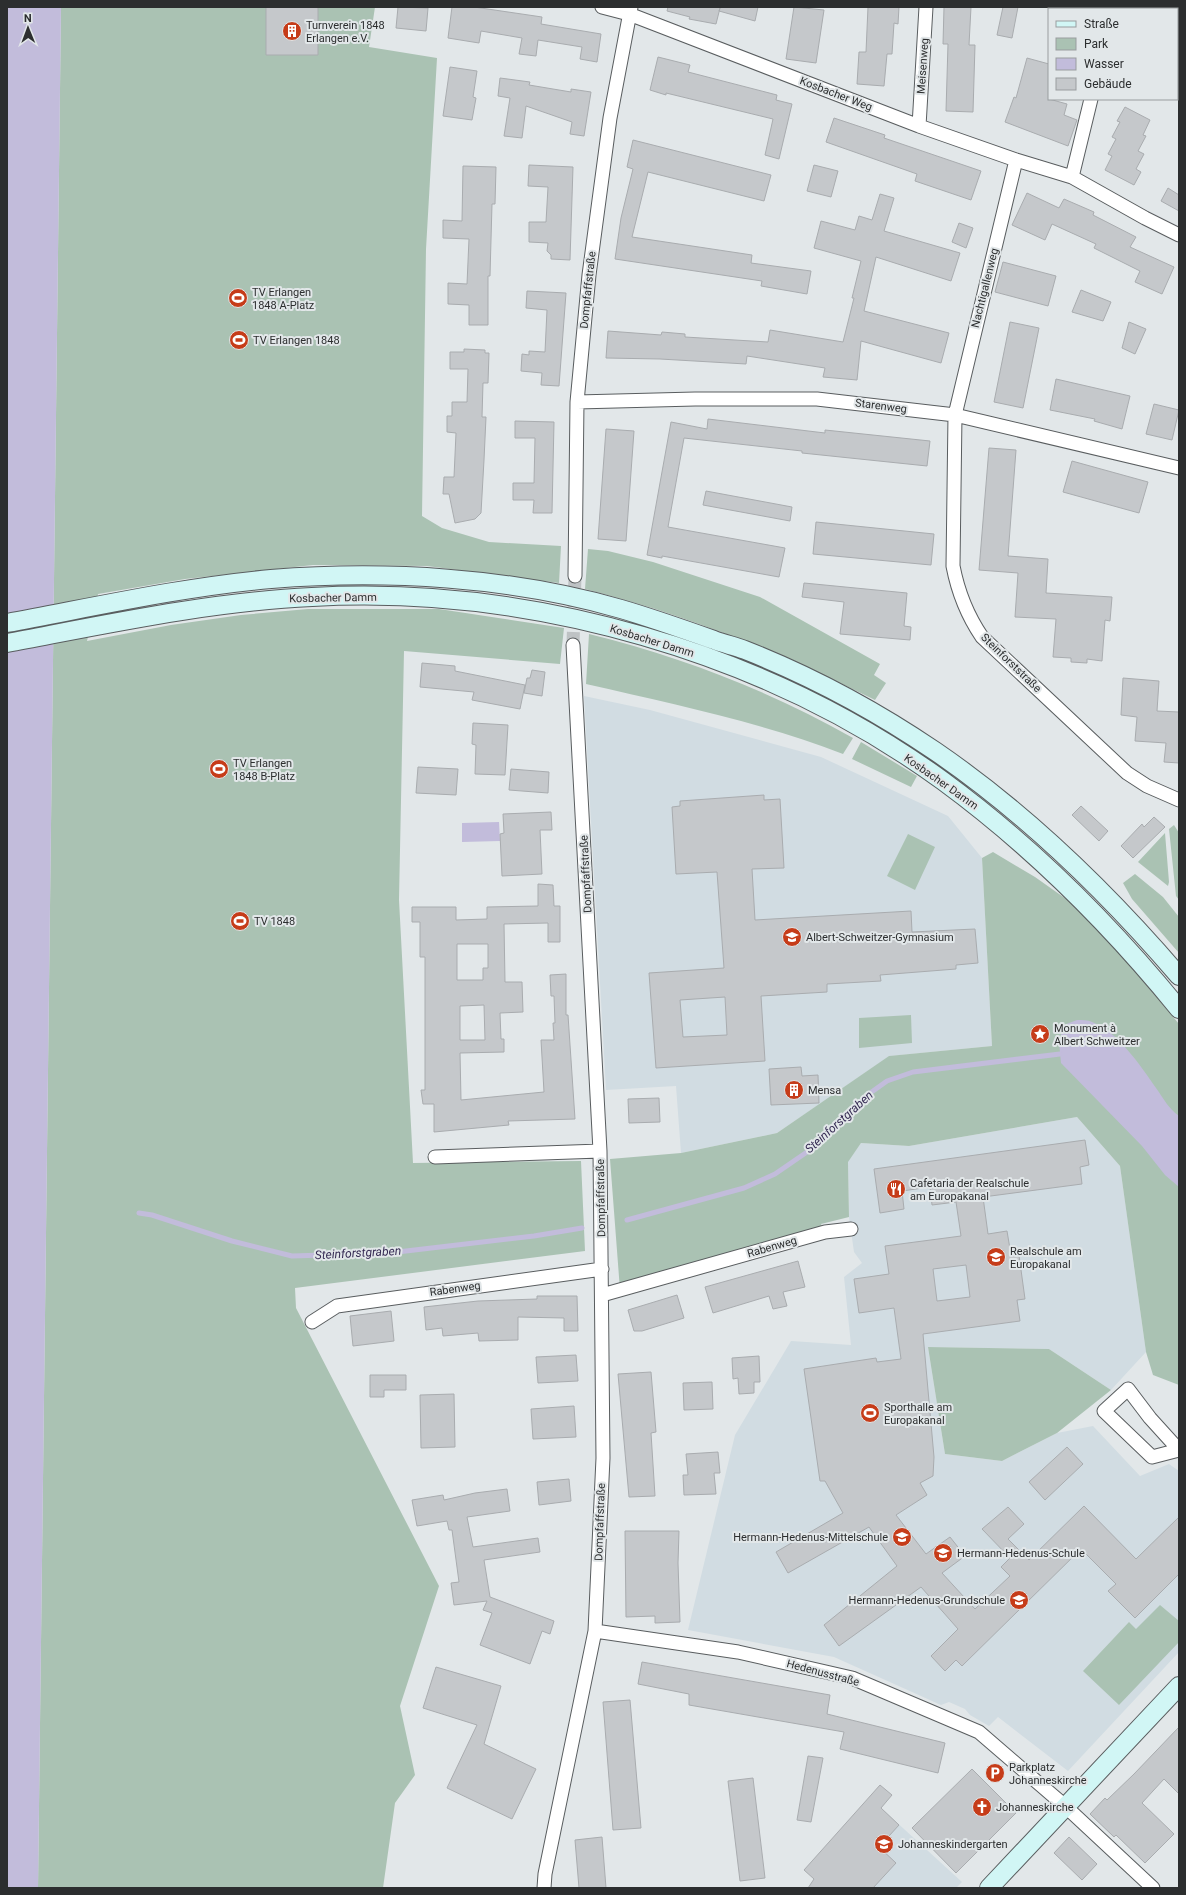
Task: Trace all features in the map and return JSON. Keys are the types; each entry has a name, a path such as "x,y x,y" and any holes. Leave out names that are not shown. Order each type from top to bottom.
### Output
{"street":[{"name":"Kosbacher Weg","path":"602,7 630,10 919,126 1016,160 1072,177 1145,218 1179,234"},
{"name":"Meisenweg","path":"919,126 926,7"},
{"name":"Dompfaffstraße","path":"575,576 577,402 591,261 610,118 630,10"},
{"path":"1072,177 1091,100"},
{"name":"Nachtigallenweg","path":"955,415 1016,160"},
{"name":"Starenweg","path":"577,402 695,399 817,399 955,415 1179,468"},
{"name":"Steinforststraße","path":"955,415 953,566 957,588 974,625 982,637 1127,773 1147,786 1179,800"},
{"name":"Kosbacher Damm","path":"7,623 190,590 270,579 384,576 447,579 519,588 599,604 679,627 743,649 800,674 852,701 936,751 1016,812 1067,856 1103,892 1179,976"},
{"name":"Kosbacher Damm","path":"7,643 214,606 274,599 344,596 425,598 505,606 559,616 643,637 716,661 803,697 894,749 942,780 1020,842 1073,890 1098,915 1179,1008"},
{"name":"Dompfaffstraße","path":"544,1888 545,1874 595,1631 603,1458 600,1151 573,645"},
{"name":"Dompfaffstraße","path":"435,1157 600,1151"},
{"name":"Rabenweg","path":"602,1295 825,1232 851,1230"},
{"name":"Rabenweg","path":"312,1322 337,1306 602,1268"},
{"path":"1128,1389 1150,1418 1179,1450 1152,1457 1104,1412 1128,1389"},
{"name":"Hedenusstraße","path":"595,1631 738,1652 852,1678 979,1732 1065,1806 1153,1888"},
{"path":"989,1888 1179,1686"}],"shaded area":[{"name":"Albert-Schweitzer-Gymnasium","path":"584,696 650,710 821,757 948,816 982,858 992,1046 890,1056 777,1133 681,1153 676,1086 606,1090"},
{"name":"Hermann-Hedenus-Schule","path":"1077,1117 1120,1166 1146,1352 1111,1390 1049,1349 928,1347 945,1454 1002,1461 1057,1433 1093,1426 1140,1476 1169,1464 1179,1471 1179,1652 1068,1771 998,1717 989,1726 970,1715 965,1709 949,1702 941,1705 834,1657 688,1630 735,1435 791,1341 851,1345 844,1277 862,1263 854,1252 849,1217 848,1161 861,1143 909,1146"},
{"name":"Johanneskindergarten","path":"881,1808 962,1882 956,1888 824,1888"}],"green space":[{"path":"61,7 375,7 369,47 437,58 426,249 422,516 442,528 489,542 561,546 559,583 427,566 313,565 185,579 98,594 87,641 171,625 241,615 308,609 439,609 564,628 560,664 404,651 399,900 413,1163 581,1161 585,1251 295,1288 296,1308 439,1586 400,1706 415,1775 395,1803 383,1888 38,1888"},
{"path":"588,549 608,551 653,562 760,597 880,664 874,675 886,683 875,700 804,666 697,623 623,599 585,589"},
{"path":"589,634 658,653 725,677 790,705 853,738 843,754 780,732 748,723 684,706 586,684"},
{"path":"861,742 917,776 911,787 852,759"},
{"path":"1174,825 1179,833 1179,900 1176,896 1169,829"},
{"path":"1165,833 1169,882 1168,886 1138,862"},
{"path":"908,834 935,847 915,890 887,876"},
{"path":"993,852 1035,877 1069,901 1108,938 1179,1024 1179,1385 1153,1375 1146,1352 1120,1166 1077,1117 909,1146 861,1143 848,1162 849,1217 821,1224 825,1232 620,1290 610,1159 681,1153 777,1133 889,1056 992,1046 982,858"},
{"path":"1135,874 1163,897 1179,917 1179,953 1132,899 1123,883"},
{"path":"911,1015 912,1043 859,1048 859,1018"},
{"path":"928,1347 1049,1349 1111,1390 1057,1433 1002,1461 945,1454"},
{"path":"1160,1605 1179,1621 1179,1642 1119,1705 1083,1671 1129,1622 1136,1629"}],"water":[{"path":"7,7 61,7 38,1888 7,1888"},
{"path":"499,822 500,841 462,842 462,823"},
{"path":"1077,1020 1092,1022 1110,1033 1119,1041 1136,1060 1169,1107 1179,1116 1179,1187 1165,1175 1142,1146 1061,1063 1059,1042 1064,1025"}],"building":[{"name":"Turnverein 1848 Erlangen e.V.","path":"266,7 318,7 318,55 266,55"},
{"path":"398,7 428,8 426,31 396,28"},
{"path":"452,7 474,7 542,17 541,24 601,34 597,62 580,59 582,47 538,40 536,56 519,54 522,38 481,31 479,43 448,38"},
{"path":"668,7 758,7 755,21 719,11 716,24 689,19 690,17 667,11"},
{"path":"794,7 824,10 816,63 786,59"},
{"path":"868,7 899,7 898,24 894,23 892,54 887,54 884,86 857,84 859,52 866,52"},
{"path":"944,7 971,7 969,45 975,45 973,112 946,111 948,44 943,44"},
{"path":"1003,7 1018,7 1012,38 997,35"},
{"path":"658,57 690,65 688,72 777,95 776,100 792,104 779,159 765,155 773,119 650,90"},
{"path":"1027,58 1048,64 1048,100 1067,104 1064,115 1077,120 1068,146 1005,122 1014,97 1016,98"},
{"path":"450,67 477,71 473,97 476,98 472,120 443,116"},
{"path":"500,78 530,82 529,85 571,92 571,89 591,92 584,136 570,134 572,122 526,106 522,138 504,136 510,98 498,96"},
{"path":"1125,107 1150,120 1143,135 1146,136 1138,151 1144,154 1136,169 1141,172 1134,185 1105,170 1112,156 1108,154 1116,139 1112,137 1120,122 1117,121"},
{"path":"834,118 885,135 884,138 981,171 971,200 915,181 917,174 826,142"},
{"path":"633,140 771,175 764,201 648,172 632,237 752,255 751,263 811,271 807,294 761,286 762,281 615,259 621,218 633,169 627,167"},
{"path":"529,165 573,167 570,260 551,259 551,255 547,251 548,243 529,242 529,222 546,222 548,187 528,186"},
{"path":"814,165 838,171 831,197 807,191"},
{"path":"463,166 496,167 495,204 492,204 490,276 488,276 488,325 469,325 469,305 448,304 448,283 467,284 469,239 443,238 443,220 462,221"},
{"path":"1168,188 1179,195 1179,211 1161,201"},
{"path":"1027,193 1059,208 1064,199 1094,212 1093,215 1136,237 1130,247 1174,267 1162,294 1135,282 1140,271 1094,248 1096,244 1052,224 1045,240 1012,225"},
{"path":"880,194 894,198 884,231 960,253 951,281 876,257 864,311 949,333 941,363 861,341 857,380 823,377 825,368 747,356 746,364 660,359 606,358 608,331 661,335 662,332 685,334 685,337 768,342 770,330 843,342 861,261 814,248 821,221 855,230 859,216 872,220"},
{"path":"959,223 973,228 966,248 952,242"},
{"path":"1003,262 1056,276 1048,306 995,292"},
{"path":"1081,290 1111,302 1103,321 1072,312"},
{"path":"527,291 566,293 559,386 541,385 542,373 521,371 522,354 529,355 529,351 545,352 547,310 526,308"},
{"path":"1010,322 1039,328 1023,408 994,402"},
{"path":"1129,322 1146,329 1135,354 1122,348"},
{"path":"464,349 485,350 485,353 489,353 488,383 483,383 482,417 486,417 481,513 475,519 455,523 449,494 443,494 444,477 454,477 456,433 447,432 447,416 452,416 452,402 467,402 468,369 450,369 450,352 464,352"},
{"path":"1056,379 1130,396 1122,429 1094,421 1095,419 1050,410"},
{"path":"1154,404 1179,410 1172,440 1146,434"},
{"path":"708,419 825,433 825,430 930,441 927,466 802,453 802,451 684,438 668,527 785,548 779,577 662,556 662,558 647,555 671,422 707,429"},
{"path":"515,421 554,422 552,513 533,513 534,500 513,500 513,483 534,483 535,438 515,438"},
{"path":"606,429 634,431 626,541 598,539"},
{"path":"989,448 1016,450 1008,556 1048,559 1046,593 1112,597 1110,621 1105,620 1102,661 1087,659 1087,663 1071,662 1071,658 1053,657 1056,619 1015,617 1018,573 979,570"},
{"path":"1072,461 1148,482 1139,513 1063,492"},
{"path":"706,491 792,507 790,521 703,505"},
{"path":"816,522 934,534 931,565 813,554"},
{"path":"804,583 907,593 904,626 911,627 910,640 840,634 844,602 802,597"},
{"path":"422,663 455,666 455,671 525,685 520,709 472,700 474,692 420,687"},
{"path":"532,670 545,672 542,696 524,693 527,678 530,678"},
{"path":"1123,678 1159,681 1157,711 1179,712 1179,763 1164,762 1166,743 1135,741 1137,717 1121,715"},
{"path":"473,723 508,725 505,775 475,774 476,745 472,744"},
{"path":"418,767 458,769 456,795 416,793"},
{"path":"511,769 549,772 548,793 509,790"},
{"path":"764,795 764,800 780,799 784,868 752,869 755,920 911,911 912,932 975,929 978,963 956,965 956,969 880,975 881,981 827,984 827,992 761,996 765,1061 656,1068 649,973 724,968 717,872 676,874 672,807 680,806 680,801","holes":["725,997 727,1035 683,1037 680,1000"]},
{"path":"1081,806 1108,831 1099,841 1072,815"},
{"path":"551,812 552,830 540,830 542,874 502,876 500,834 504,833 503,814"},
{"path":"1154,817 1165,827 1133,858 1121,846 1142,824 1144,827"},
{"path":"538,884 553,885 554,906 560,906 560,942 548,942 548,923 504,924 505,982 522,982 523,1012 500,1013 501,1039 504,1039 504,1052 460,1053 461,1100 544,1092 541,1040 554,1040 553,1023 555,1023 554,996 551,996 550,975 566,974 566,1015 568,1015 575,1119 508,1121 509,1125 434,1132 434,1104 423,1104 421,1090 425,1090 425,957 420,957 420,922 412,922 412,907 456,907 456,920 487,919 487,907 538,906","holes":["457,944 488,944 488,968 483,968 483,980 457,980","484,1005 485,1040 460,1040 460,1006"]},
{"name":"Mensa","path":"801,1067 802,1076 818,1075 819,1103 771,1105 769,1069"},
{"path":"659,1098 660,1122 629,1123 628,1099"},
{"path":"1085,1140 1089,1165 1080,1167 1082,1184 983,1197 988,1234 1007,1231 1010,1249 1018,1248 1025,1299 1017,1300 1020,1321 923,1334 934,1457 933,1476 920,1483 927,1495 896,1515 926,1554 950,1537 965,1556 942,1573 975,1609 1010,1576 1001,1567 1010,1558 982,1529 1008,1507 1024,1524 1008,1539 1029,1560 1084,1506 1136,1559 1179,1517 1179,1574 1135,1618 1108,1591 1116,1584 1081,1549 962,1666 956,1660 945,1671 931,1656 958,1629 921,1587 839,1646 824,1625 897,1566 869,1527 788,1573 776,1552 843,1513 825,1481 820,1481 804,1369 876,1358 877,1362 901,1359 894,1308 859,1313 854,1279 889,1274 885,1246 961,1236 956,1202 932,1205 930,1187 902,1191 904,1209 880,1213 874,1169","holes":["966,1265 970,1297 937,1301 933,1269"]},
{"path":"798,1261 805,1287 783,1292 787,1306 773,1309 769,1296 713,1313 705,1287"},
{"path":"677,1295 684,1318 642,1331 634,1331 628,1310"},
{"path":"537,1296 577,1296 578,1331 564,1331 564,1318 518,1317 518,1340 479,1341 478,1333 443,1336 442,1328 426,1330 424,1307 478,1301 537,1299"},
{"path":"391,1311 394,1341 353,1346 350,1316"},
{"path":"576,1355 578,1381 538,1383 536,1357"},
{"path":"759,1356 760,1382 754,1382 754,1393 739,1394 738,1378 733,1379 732,1358"},
{"path":"651,1372 656,1432 651,1433 655,1496 629,1497 618,1374"},
{"path":"370,1375 406,1375 406,1390 384,1390 384,1397 370,1397"},
{"path":"712,1382 713,1409 684,1410 683,1383"},
{"path":"454,1394 455,1447 421,1448 420,1395"},
{"path":"574,1406 576,1437 533,1439 531,1409"},
{"path":"1067,1447 1083,1464 1045,1500 1029,1482"},
{"path":"718,1452 720,1473 714,1473 716,1494 684,1495 683,1475 688,1475 686,1454"},
{"path":"569,1479 571,1501 539,1505 537,1482"},
{"path":"507,1489 510,1511 467,1517 473,1547 538,1538 540,1552 484,1560 490,1597 554,1621 550,1634 542,1631 530,1664 480,1645 492,1613 483,1610 487,1601 454,1605 451,1583 459,1582 452,1530 449,1530 447,1521 417,1526 412,1500 443,1495 444,1500 475,1493"},
{"path":"625,1531 679,1531 678,1563 680,1622 655,1623 655,1616 626,1617"},
{"path":"642,1662 830,1695 827,1714 945,1743 938,1773 840,1749 844,1732 689,1705 689,1694 638,1684"},
{"path":"436,1667 501,1686 484,1744 536,1769 512,1819 447,1788 477,1725 423,1708"},
{"path":"630,1700 641,1828 613,1830 603,1702"},
{"path":"1179,1727 1179,1794 1164,1779 1142,1803 1174,1834 1145,1863 1116,1835 1114,1837 1090,1814 1105,1798 1107,1800 1134,1774"},
{"path":"808,1756 823,1758 811,1822 797,1820"},
{"path":"972,1769 1016,1813 956,1873 912,1828"},
{"path":"753,1778 765,1878 740,1881 728,1781"},
{"path":"880,1785 892,1795 881,1808 899,1825 879,1847 896,1863 873,1888 808,1888 814,1879 804,1870"},
{"path":"602,1837 606,1888 579,1888 575,1840"},
{"path":"1069,1837 1097,1864 1082,1880 1054,1853"}],"waterway":[{"name":"Steinforstgraben","path":"627,1220 744,1188 775,1174 807,1152 866,1096 887,1081 913,1072 1060,1054"},
{"name":"Steinforstgraben","path":"139,1213 152,1215 232,1241 292,1256 389,1253 534,1236 582,1228"}],"tunnel":[{"path":"573,645 575,576"}],"place":[{"name":"Turnverein 1848 Erlangen e.V.","path":"292,31"},
{"name":"TV Erlangen 1848 A-Platz","path":"238,298"},
{"name":"TV Erlangen 1848","path":"239,340"},
{"name":"TV Erlangen 1848 B-Platz","path":"219,769"},
{"name":"TV 1848","path":"240,921"},
{"name":"Albert-Schweitzer-Gymnasium","path":"792,937"},
{"name":"Monument à Albert Schweitzer","path":"1040,1034"},
{"name":"Mensa","path":"794,1090"},
{"name":"Cafetaria der Realschule am Europakanal","path":"896,1189"},
{"name":"Realschule am Europakanal","path":"996,1257"},
{"name":"Sporthalle am Europakanal","path":"870,1413"},
{"name":"Hermann-Hedenus-Mittelschule","path":"902,1537"},
{"name":"Hermann-Hedenus-Schule","path":"943,1553"},
{"name":"Hermann-Hedenus-Grundschule","path":"1019,1600"},
{"name":"Parkplatz Johanneskirche","path":"995,1773"},
{"name":"Johanneskirche","path":"982,1807"},
{"name":"Johanneskindergarten","path":"884,1844"}]}
